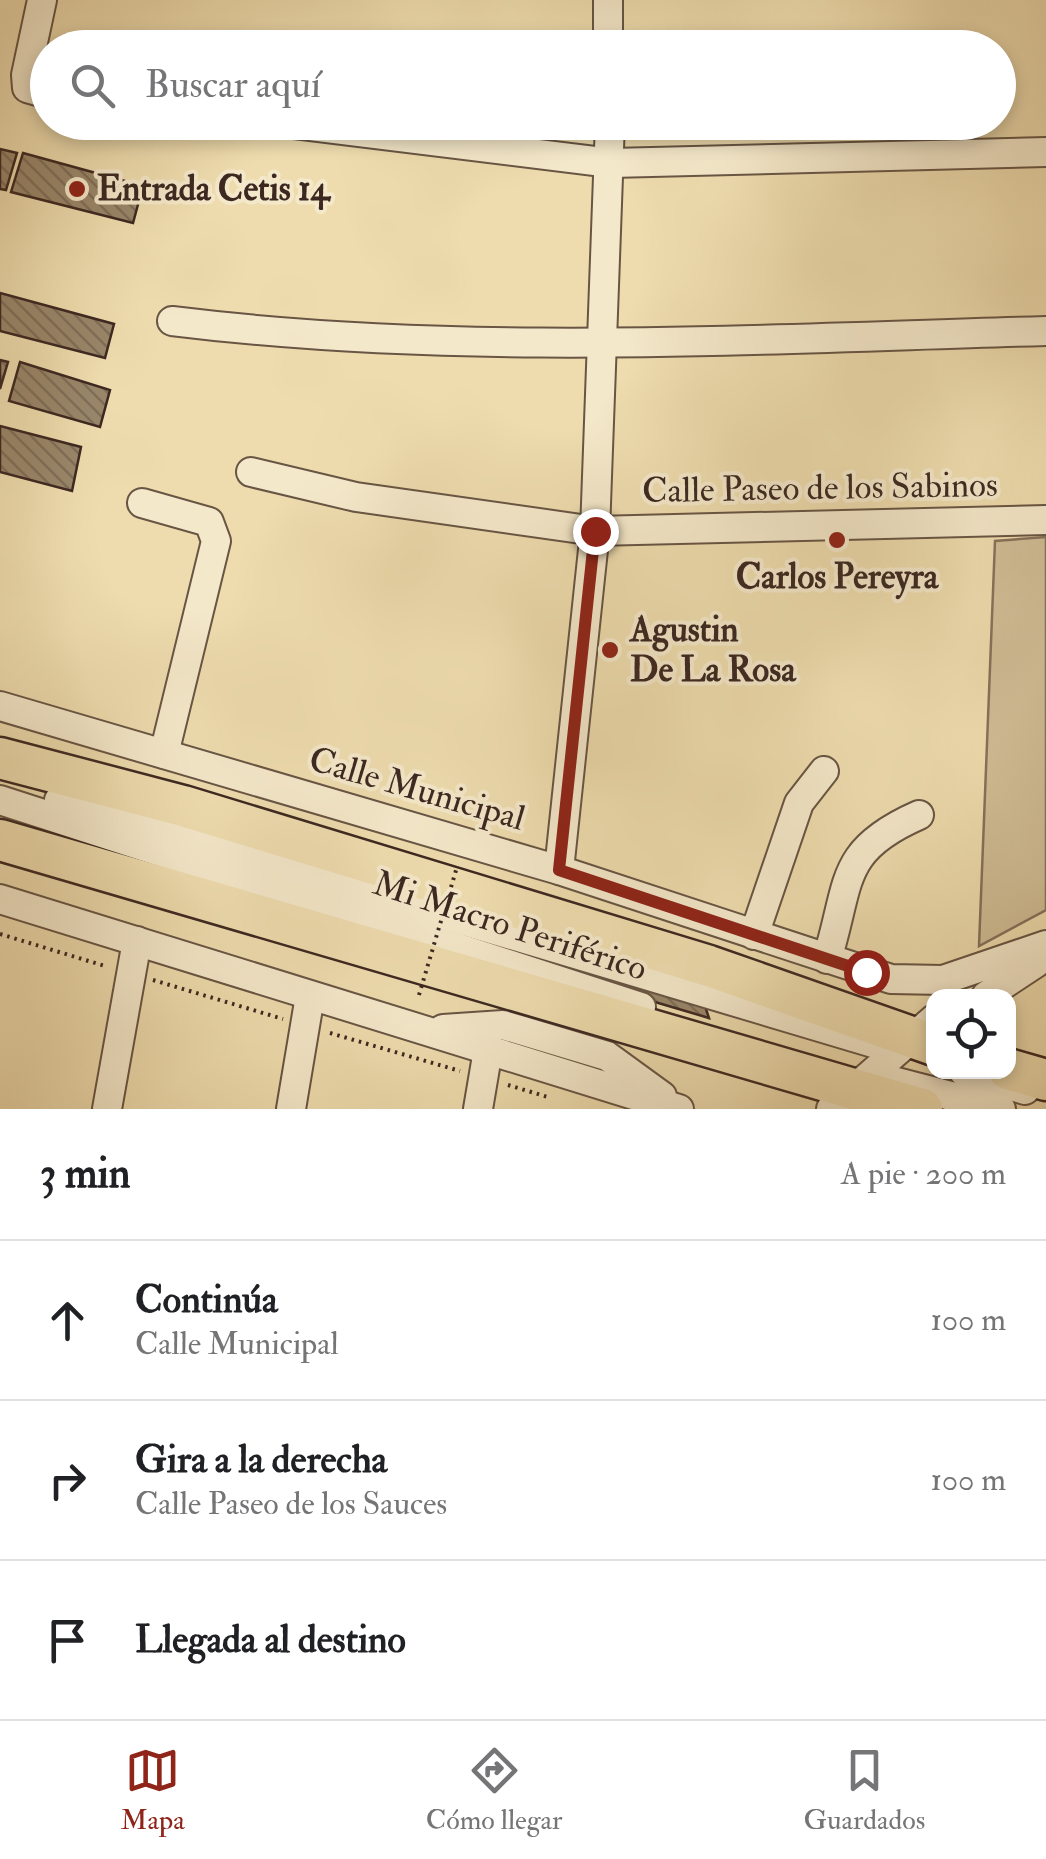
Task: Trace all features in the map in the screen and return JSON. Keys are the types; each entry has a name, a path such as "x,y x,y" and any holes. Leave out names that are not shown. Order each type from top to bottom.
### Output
{"highway":[{"path":"0,742 183,806"},
{"path":"0,758 183,806 709,966 925,1066"},
{"path":"0,840 852,1091 925,1066"},
{"path":"1016,1071 1046,1080"}],"street":[{"path":"41,30 42,0"},
{"path":"608,0 608,30"},
{"path":"424,140 611,163 1046,152"},
{"path":"559,870 595,531 610,140"},
{"path":"172,321 272,333 600,344 1046,330"},
{"name":"Calle Paseo de los Sabinos","path":"250,472 393,503 595,531 1046,520"},
{"path":"142,502 209,522 216,541 164,754"},
{"name":"Calle Municipal","path":"0,706 559,870 890,979 943,980 1042,948"},
{"path":"754,935 799,803 824,771"},
{"name":"Mi Macro Periférico","path":"0,782 925,1066 1001,1109"},
{"name":"Mi Macro Periférico","path":"0,800 744,1040 852,1091"},
{"path":"827,959 856,858 879,832 919,815"},
{"path":"1,903 426,1030 633,1102 679,1109"},
{"path":"107,1109 137,941"},
{"path":"974,989 1042,948"},
{"path":"994,989 1042,948"},
{"path":"291,1109 310,996"},
{"path":"426,1030 504,1024 607,1056 679,1109"},
{"path":"478,1109 488,1050"},
{"path":"852,1091 925,1066"},
{"path":"988,1079 1046,1096"}],"path":[{"path":"420,995 457,867"}],"shaded area":[{"path":"1046,537 1046,910 979,946 995,541"}],"building":[{"path":"0,149 17,153 6,190 0,189"},
{"name":"Entrada Cetis 14","path":"23,153 143,186 133,223 11,192"},
{"path":"0,293 114,324 105,358 0,331"},
{"path":"0,360 8,362 0,389"},
{"path":"20,362 110,390 100,427 9,401"},
{"path":"0,426 81,447 72,491 0,472"},
{"path":"493,937 703,1000 709,1018 499,956"}],"place":[{"name":"Entrada Cetis 14","path":"77,189"},
{"name":"Carlos Pereyra","path":"837,540"},
{"name":"Agustin De La Rosa","path":"610,650"}],"route":[{"path":"595,531 559,870 866,972"}]}
